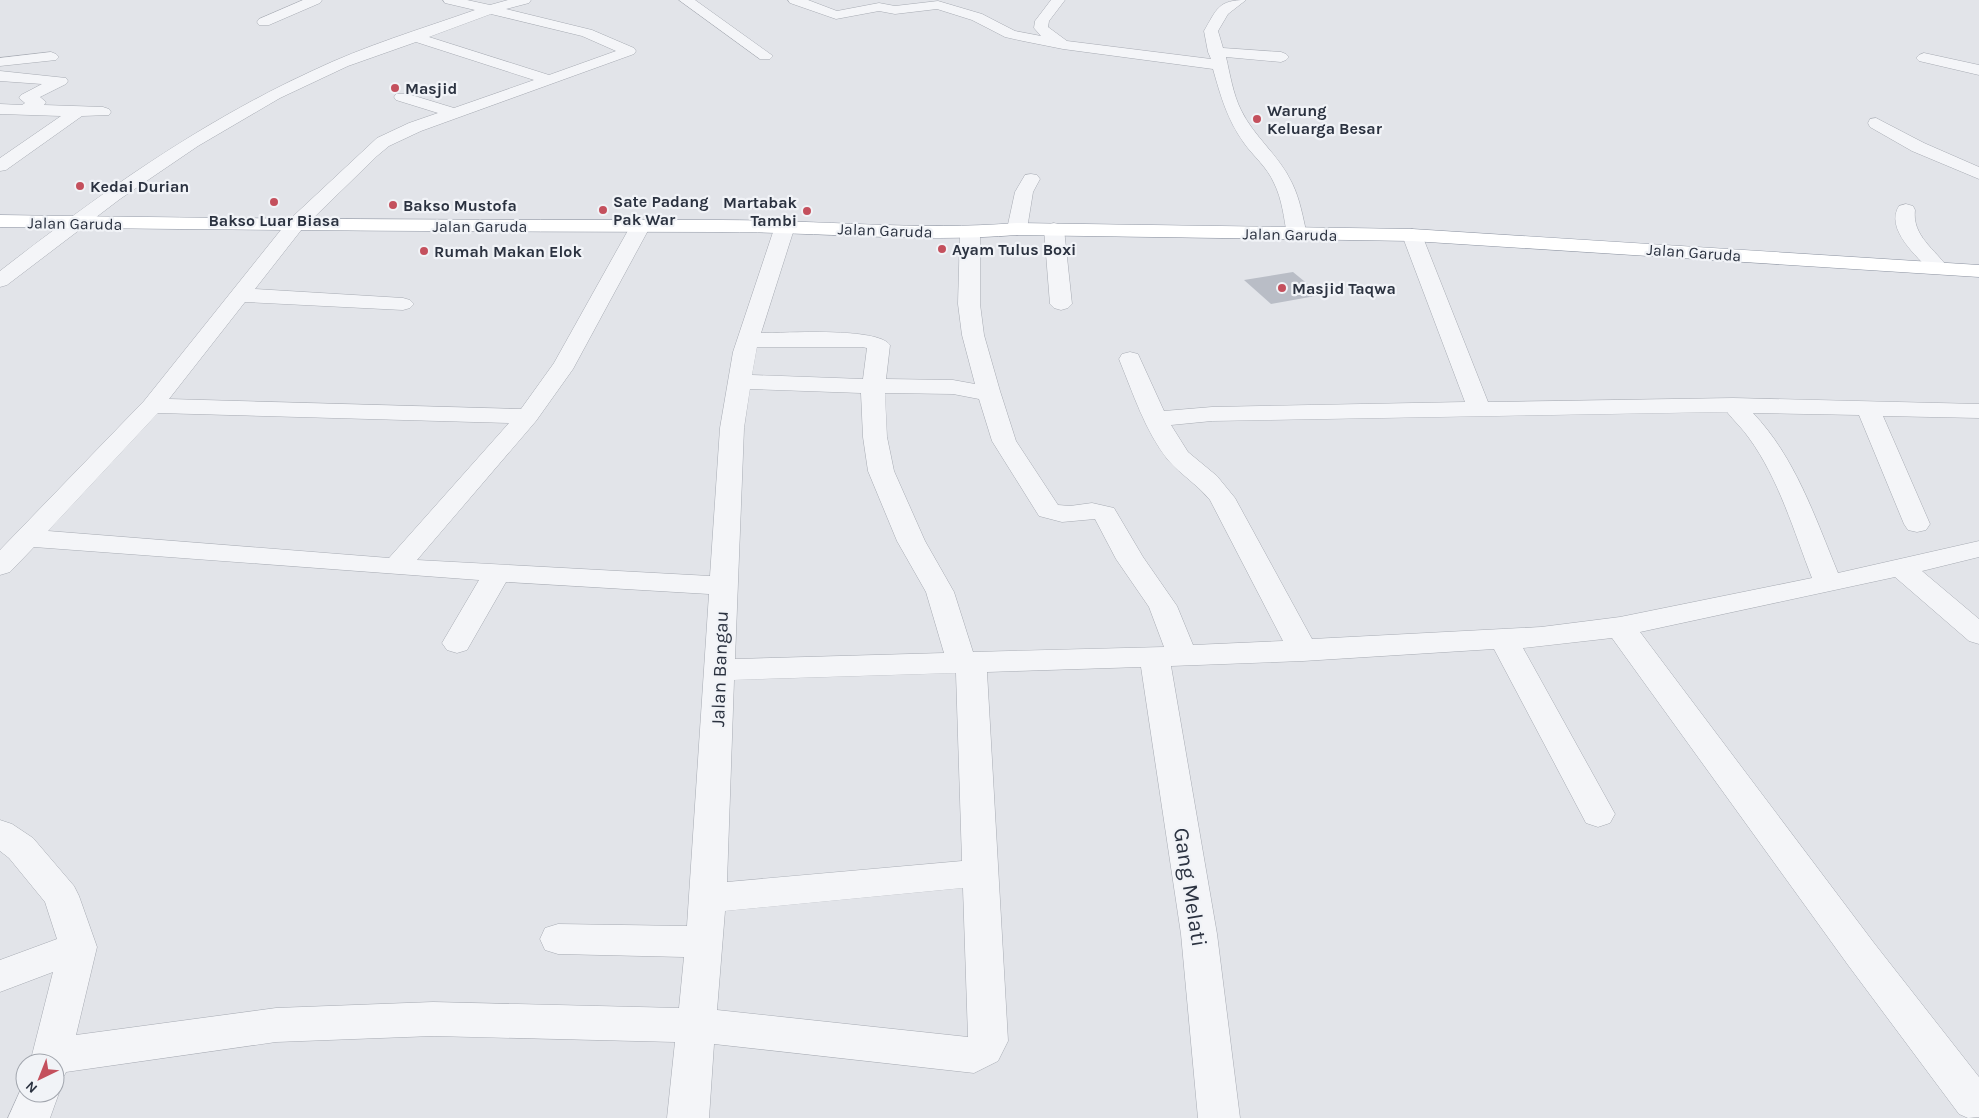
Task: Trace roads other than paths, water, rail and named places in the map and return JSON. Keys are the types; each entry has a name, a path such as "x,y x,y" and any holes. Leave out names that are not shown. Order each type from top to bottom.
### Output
{"highway":[{"name":"Jalan Garuda","path":"0,221 294,225 785,226 970,233 1017,229 1054,229 1298,235 1412,235 1979,271"}],"street":[{"path":"290,0 312,1"},
{"path":"0,566 152,406 241,295 294,225 383,142 400,133 453,113 629,51 587,33 450,0"},
{"path":"0,281 74,223 165,160 270,97 319,73 493,9 524,0"},
{"path":"686,0 765,56"},
{"path":"795,0 836,15 879,7 895,10 938,5 977,17 1016,36 1063,45 1218,59 1281,57"},
{"path":"1058,0 1042,20 1041,28 1063,45"},
{"path":"1238,0 1223,12 1211,31 1218,59 1232,109 1251,141 1271,163 1283,182 1298,235"},
{"path":"264,22 312,1"},
{"path":"416,37 549,80"},
{"path":"0,62 51,57"},
{"path":"1924,58 1979,70"},
{"path":"0,69 17,61"},
{"path":"0,76 60,82 26,98 38,102 26,109"},
{"path":"402,96 453,113"},
{"path":"1,110 102,112"},
{"path":"0,166 79,111"},
{"path":"1876,123 1918,146 1979,174"},
{"path":"1017,229 1024,192 1031,179"},
{"path":"1906,210 1903,219 1904,225 1938,268"},
{"path":"396,567 528,416 564,364 641,226"},
{"name":"Jalan Bangau","path":"688,1118 708,898 732,428 748,340 785,226"},
{"path":"1054,229 1061,304"},
{"path":"739,382 953,387 980,392 988,391 973,335 969,304 970,233"},
{"path":"1412,235 1479,409"},
{"path":"241,295 403,304"},
{"path":"65,1057 276,1025 433,1019 696,1025 974,1055 981,1052 988,1041 967,664 940,592 911,541 881,471 875,437 872,400 879,345 864,340 748,340"},
{"path":"1130,359 1156,419 1179,457 1208,481 1222,498 1303,651"},
{"name":"Gang Melati","path":"988,391 1004,441 1048,510 1063,514 1097,512 1105,514 1130,559 1163,606 1219,1118"},
{"path":"1733,405 1761,437 1777,464 1802,518 1828,584"},
{"path":"1156,419 1212,414 1733,405 1979,411"},
{"path":"152,406 528,416"},
{"path":"1868,408 1917,524"},
{"path":"28,538 396,567 723,586"},
{"path":"720,670 1168,657 1542,637 1620,627 1828,584 1978,550"},
{"path":"1900,567 1979,634"},
{"path":"457,643 497,573"},
{"path":"1620,627 1973,1101"},
{"path":"1504,640 1598,814"},
{"path":"0,833 21,848 61,896 78,947 53,1053"},
{"path":"708,898 980,873"},
{"path":"558,938 704,942"},
{"path":"0,976 78,947"},
{"path":"29,1118 35,1103"}],"place":[{"name":"Masjid","path":"395,88"},
{"name":"Warung Keluarga Besar","path":"1257,119"},
{"name":"Kedai Durian","path":"80,186"},
{"name":"Bakso Luar Biasa","path":"274,202"},
{"name":"Bakso Mustofa","path":"393,205"},
{"name":"Sate Padang Pak War","path":"603,210"},
{"name":"Martabak Tambi","path":"807,211"},
{"name":"Ayam Tulus Boxi","path":"942,249"},
{"name":"Rumah Makan Elok","path":"424,251"},
{"name":"Masjid Taqwa","path":"1282,288"}]}
